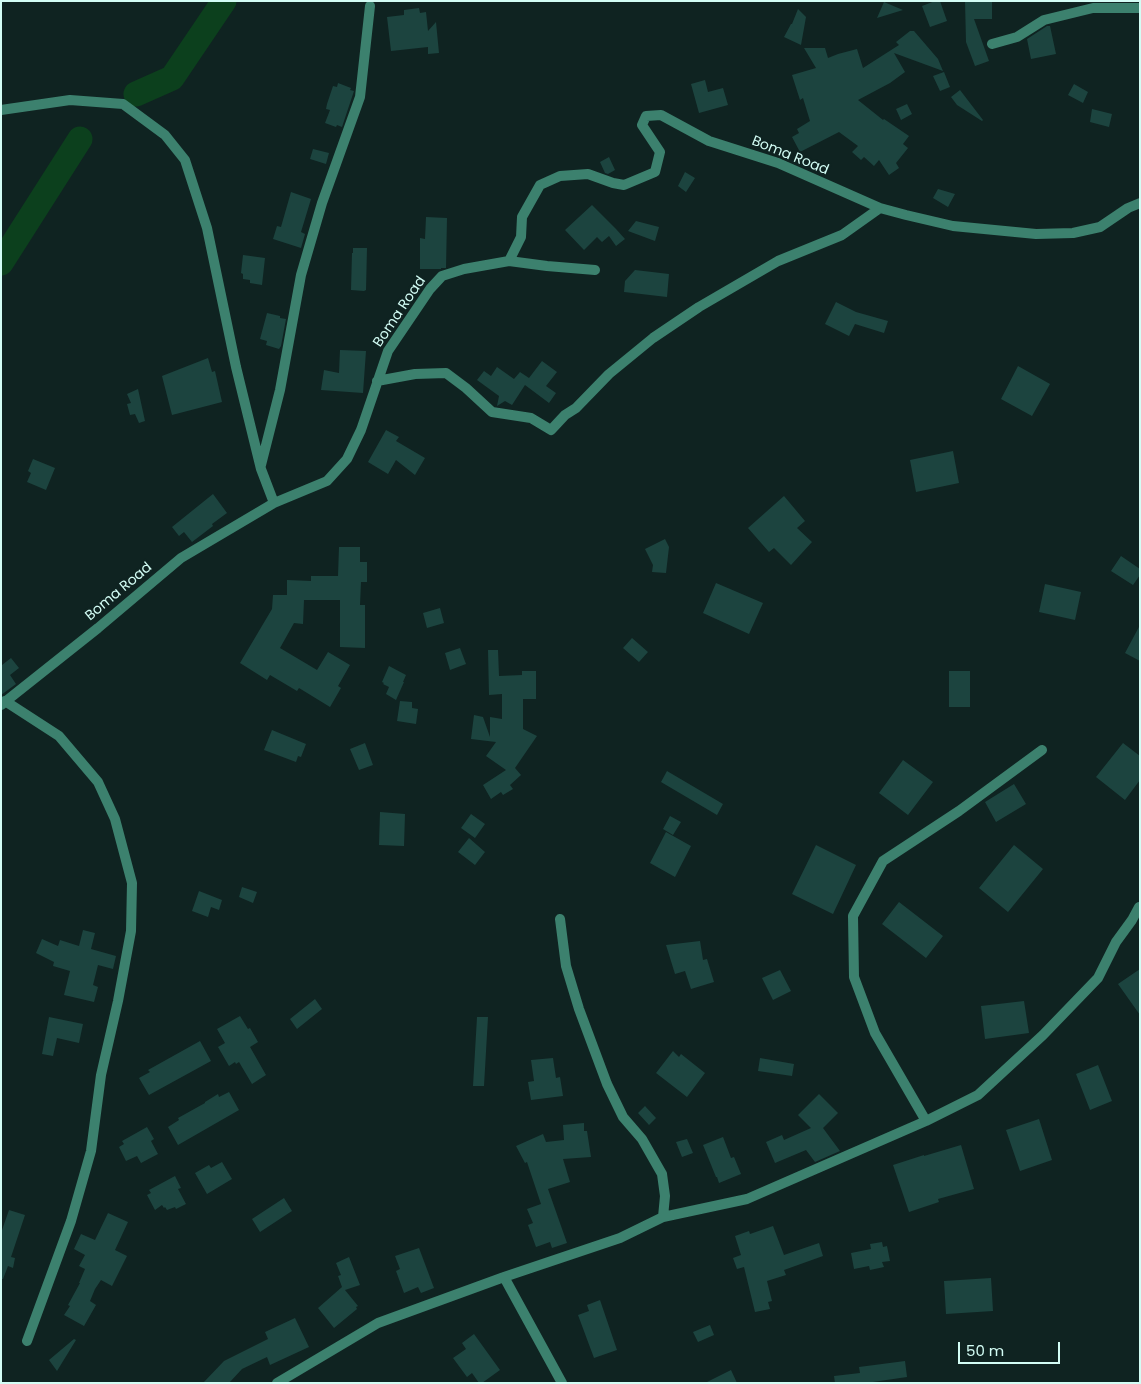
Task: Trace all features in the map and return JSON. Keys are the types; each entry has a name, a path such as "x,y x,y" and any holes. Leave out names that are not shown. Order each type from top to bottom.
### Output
{"street":[{"path":"260,468 280,390 301,275 322,203 360,97 370,6"},
{"path":"992,44 1017,37 1044,20 1093,8 1140,8"},
{"path":"1,110 70,100 122,104 165,135 185,160 207,228 236,367 260,468 274,503"},
{"name":"Boma Road","path":"3,703 98,628 181,558 274,503 327,480 347,459 361,430 388,351 430,289 442,276 464,269 509,261 521,237 522,217 540,185 560,176 588,174 624,185 655,172 660,152 642,125 646,116 661,114 709,140 778,163 880,208 953,226 1036,234 1073,233 1100,227 1128,208 1140,203"},
{"path":"377,381 415,374 446,373 492,412 530,418 551,430 565,415 576,408 609,374 653,338 699,307 778,261 842,235 880,208"},
{"path":"509,261 594,270"},
{"path":"3,703 59,736 98,782 115,819 132,883 131,930 118,1001 101,1075 91,1151 71,1221 26,1341"},
{"path":"926,1121 875,1033 854,977 853,916 883,861 959,811 1042,750"},
{"path":"282,1382 378,1323 504,1277 620,1238 663,1217 747,1199 926,1121 978,1095 1043,1035 1098,978 1116,942 1139,907"},
{"path":"560,919 566,966 579,1009 607,1084 623,1117 642,1139 662,1174 665,1196 663,1217"},
{"path":"504,1277 562,1383"}],"building":[{"path":"940,1 947,21 930,27 922,6"},
{"path":"965,1 992,1 992,19 974,19 989,61 975,66 966,42"},
{"path":"884,2 903,10 877,18"},
{"path":"419,8 420,13 426,12 428,31 436,22 439,53 428,54 428,47 391,51 387,17 404,15 404,10"},
{"path":"798,9 806,17 801,45 784,37"},
{"path":"1050,26 1056,54 1031,59 1027,39"},
{"path":"910,31 914,31 938,59 943,71 894,53 905,72 890,83 858,100 883,120 909,136 903,144 908,148 896,163 899,168 889,175 879,160 874,166 864,157 861,160 852,152 858,146 839,132 800,152 792,137 799,133 797,129 810,121 803,98 800,100 792,75 816,68 804,48 825,48 828,58 857,49 863,68 899,45 896,42"},
{"path":"944,72 950,87 940,91 933,76"},
{"path":"705,80 708,92 723,88 728,105 699,113 691,84"},
{"path":"338,83 354,91 342,127 325,123 330,110 326,109 327,104 333,86 337,87"},
{"path":"1074,84 1088,92 1083,103 1068,95"},
{"path":"960,90 982,121 957,105 951,97"},
{"path":"907,104 912,114 901,120 896,109"},
{"path":"1092,109 1112,114 1109,127 1090,122"},
{"path":"313,149 329,153 326,164 310,159"},
{"path":"609,157 615,170 608,174 605,173 600,162"},
{"path":"685,172 695,178 686,192 678,186"},
{"path":"938,189 955,194 948,207 933,198"},
{"path":"291,192 311,199 301,232 305,234 301,248 273,239 277,226 281,227"},
{"path":"592,205 625,239 616,246 609,236 602,242 597,237 584,250 565,230"},
{"path":"426,217 447,218 446,268 420,269 420,238 425,239"},
{"path":"636,221 659,227 655,241 628,231"},
{"path":"353,248 367,248 366,290 364,291 351,290"},
{"path":"243,255 265,258 262,285 250,283 250,280 243,279 243,274 241,273"},
{"path":"635,270 669,274 667,297 624,292 625,281"},
{"path":"836,302 856,312 888,321 884,333 855,324 849,336 825,324"},
{"path":"267,313 286,319 279,349 266,345 267,341 260,339"},
{"path":"340,350 366,351 363,393 321,390 324,370 339,373"},
{"path":"208,358 212,372 215,371 222,402 172,415 162,376"},
{"path":"542,361 557,372 546,386 556,393 549,403 525,385 512,405 505,401 497,406 499,396 477,380 484,371 491,376 497,367 514,379 520,372 529,378"},
{"path":"1018,366 1050,384 1032,416 1001,399"},
{"path":"138,389 145,421 139,423 135,414 130,415 127,404 131,403 127,394"},
{"path":"386,430 399,437 396,441 425,458 415,475 396,460 388,474 368,462"},
{"path":"953,451 959,483 916,492 910,460"},
{"path":"33,459 55,468 46,490 27,482 31,473 28,471"},
{"path":"213,494 227,513 192,542 184,532 179,536 172,527"},
{"path":"784,496 805,521 797,528 812,542 791,565 774,548 769,552 748,528"},
{"path":"665,539 669,547 666,573 652,572 653,565 645,549"},
{"path":"339,547 360,547 360,562 367,562 367,582 361,582 360,605 365,605 365,648 340,647 340,600 304,600 303,624 294,623 280,648 317,670 328,652 350,665 338,686 341,688 330,707 299,688 297,691 270,675 267,680 240,663 272,609 273,595 287,595 287,580 311,581 311,576 338,576"},
{"path":"1121,556 1140,569 1140,575 1133,585 1111,571"},
{"path":"716,583 763,603 749,634 703,613"},
{"path":"1045,584 1081,592 1075,620 1039,612"},
{"path":"440,608 444,623 427,628 423,613"},
{"path":"1140,625 1140,661 1125,653"},
{"path":"632,638 648,652 639,662 623,648"},
{"path":"460,648 466,664 450,670 445,653"},
{"path":"488,650 498,650 499,676 522,675 522,671 536,671 536,699 523,699 523,729 537,736 515,768 521,775 510,785 513,789 503,795 501,792 491,799 483,785 506,770 486,756 496,742 471,739 474,715 483,717 490,737 490,717 502,719 502,694 489,695"},
{"path":"11,658 19,668 10,675 16,684 1,695 1,664"},
{"path":"389,666 406,675 396,700 386,694 389,687 382,682"},
{"path":"949,671 970,671 970,707 949,707"},
{"path":"400,701 412,702 412,708 418,709 416,724 397,721"},
{"path":"272,730 306,744 301,757 298,756 296,762 264,750"},
{"path":"365,743 373,765 359,770 350,749"},
{"path":"1123,743 1140,756 1140,780 1125,800 1096,777"},
{"path":"903,760 933,782 908,815 879,793"},
{"path":"667,771 723,804 717,815 661,782"},
{"path":"1014,784 1026,804 996,822 985,802"},
{"path":"380,812 405,814 404,846 379,845"},
{"path":"471,814 485,824 475,838 461,828"},
{"path":"670,816 681,822 673,835 663,829"},
{"path":"666,832 691,846 675,877 650,863"},
{"path":"469,838 485,852 475,865 458,852"},
{"path":"816,845 856,865 833,914 792,894"},
{"path":"1014,845 1043,869 1008,912 979,888"},
{"path":"242,887 257,892 253,903 239,897"},
{"path":"199,891 222,900 219,910 211,907 208,917 192,911"},
{"path":"899,902 943,936 926,958 882,924"},
{"path":"83,930 95,933 91,949 116,956 113,969 98,965 93,985 98,987 94,1002 64,995 70,971 53,966 54,962 36,953 42,939 58,946 60,940 79,946"},
{"path":"700,941 703,960 707,959 714,982 691,989 685,971 675,974 666,945"},
{"path":"1140,969 1140,1015 1118,984"},
{"path":"780,970 791,991 773,1000 762,978"},
{"path":"315,999 322,1009 297,1029 290,1019"},
{"path":"1024,1001 1029,1033 985,1039 981,1006"},
{"path":"240,1016 258,1042 250,1047 266,1075 252,1084 239,1062 229,1066 218,1047 225,1043 217,1029"},
{"path":"49,1017 83,1024 79,1043 57,1038 53,1056 42,1054"},
{"path":"477,1017 488,1017 484,1086 473,1086"},
{"path":"200,1041 211,1061 149,1095 139,1078 150,1072 148,1070"},
{"path":"673,1051 679,1057 681,1054 705,1073 687,1097 656,1073"},
{"path":"553,1058 556,1078 560,1077 563,1096 531,1100 528,1082 534,1081 531,1060"},
{"path":"760,1058 794,1064 792,1076 758,1071"},
{"path":"1098,1065 1112,1101 1090,1110 1076,1074"},
{"path":"229,1092 239,1110 178,1145 168,1127 179,1120 178,1118 218,1094 219,1097"},
{"path":"819,1094 838,1113 823,1128 840,1151 815,1162 806,1150 775,1163 766,1142 782,1135 784,1140 811,1128 798,1115"},
{"path":"645,1106 656,1118 649,1125 638,1113"},
{"path":"1039,1119 1052,1160 1020,1171 1006,1130"},
{"path":"584,1123 584,1131 587,1131 591,1157 563,1159 570,1182 548,1189 567,1243 552,1248 550,1242 536,1247 528,1225 533,1223 527,1209 541,1204 527,1162 525,1163 516,1146 543,1134 546,1142 564,1140 563,1125"},
{"path":"147,1127 154,1139 151,1141 158,1154 141,1163 137,1156 126,1161 119,1147 124,1144 122,1141"},
{"path":"723,1137 731,1158 734,1157 741,1174 719,1183 703,1145"},
{"path":"687,1139 693,1153 682,1157 676,1142"},
{"path":"961,1145 974,1189 938,1199 939,1202 909,1212 893,1165"},
{"path":"222,1162 232,1179 207,1194 195,1173 209,1165 211,1168"},
{"path":"175,1176 181,1188 178,1189 186,1204 176,1209 175,1207 167,1210 162,1205 155,1210 147,1195 151,1193 149,1190"},
{"path":"284,1198 292,1211 260,1232 252,1219"},
{"path":"9,1210 25,1215 11,1257 15,1258 13,1268 8,1266 3,1279 1,1279 1,1233"},
{"path":"108,1213 128,1222 115,1250 127,1256 112,1286 101,1280 95,1289 90,1301 96,1305 84,1326 64,1315 70,1306 68,1305 85,1269 79,1266 85,1255 74,1249 81,1234 95,1240"},
{"path":"773,1226 784,1255 819,1243 823,1256 784,1270 786,1275 767,1281 772,1301 768,1302 770,1309 755,1312 744,1267 737,1269 733,1258 741,1255 735,1236 749,1231 750,1234"},
{"path":"882,1242 883,1247 887,1246 890,1261 882,1262 884,1267 870,1270 869,1266 854,1269 851,1253 871,1249 870,1244"},
{"path":"419,1248 434,1288 421,1293 418,1287 404,1293 396,1271 400,1269 395,1256"},
{"path":"349,1257 360,1285 345,1290 358,1306 356,1307 357,1309 334,1328 318,1308 342,1287 338,1276 341,1275 336,1263"},
{"path":"991,1278 993,1311 946,1314 944,1281"},
{"path":"600,1300 617,1350 594,1358 578,1315 589,1311 587,1305"},
{"path":"295,1318 309,1347 270,1365 267,1357 242,1369 229,1383 203,1383 224,1361 268,1339 265,1332"},
{"path":"710,1325 714,1335 698,1342 693,1332"},
{"path":"474,1334 500,1370 482,1383 479,1383 472,1373 467,1377 453,1358 466,1349 462,1343"},
{"path":"74,1339 76,1340 57,1371 49,1360"},
{"path":"905,1361 907,1377 866,1383 835,1383 834,1376 860,1373 859,1367"},
{"path":"731,1370 737,1383 705,1383"}],"waterway":[{"path":"136,94 172,78 224,1"},
{"path":"1,263 80,139"}]}
